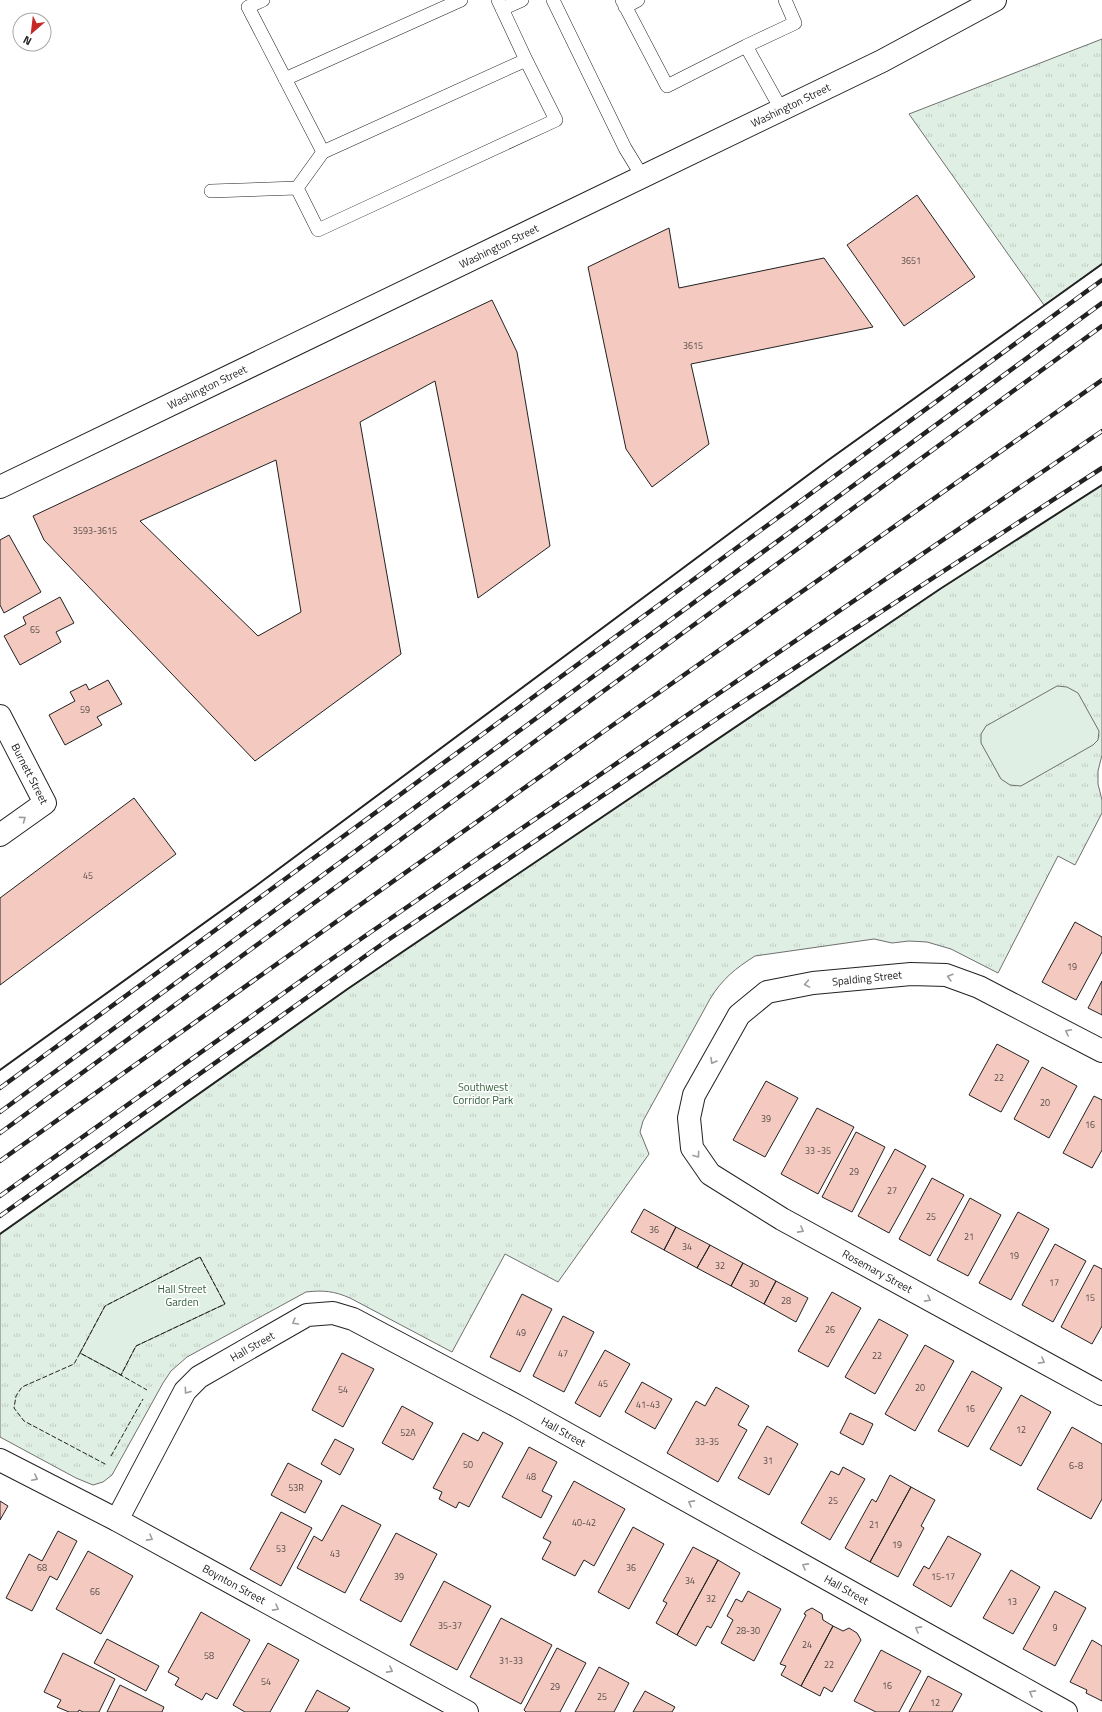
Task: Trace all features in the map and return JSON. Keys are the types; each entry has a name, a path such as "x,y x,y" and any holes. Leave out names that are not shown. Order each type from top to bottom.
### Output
{"street":[{"name":"Washington Street","path":"0,487 882,61 995,0"},
{"name":"Burnett Street","path":"0,716 45,803 0,835"},
{"name":"Spalding Street","path":"689,1118 694,1094 739,1015 767,992 813,983 911,974 946,975 979,987 1102,1051"},
{"name":"Rosemary Street","path":"689,1118 692,1148 710,1174 782,1219 1102,1394"},
{"name":"Hall Street","path":"117,1520 185,1391 199,1377 307,1315 332,1313 353,1319 519,1407 1066,1712"},
{"name":"Boynton Street","path":"0,1460 117,1520 467,1712"}],"lane":[{"path":"263,0 248,7 323,152"},
{"path":"285,79 461,0"},
{"path":"297,188 318,230 556,120 500,5 522,0"},
{"path":"553,0 625,148 642,176"},
{"path":"638,0 623,3 667,86 795,23 784,0"},
{"path":"746,46 781,109"},
{"path":"297,188 323,152 526,60"},
{"path":"211,191 297,188"}],"green space":[{"path":"1102,39 1102,264 1044,305 909,114"},
{"name":"Southwest Corridor Park","path":"1102,485 1102,755 1098,771 1098,784 1102,800 1102,813 1075,865 1058,856 998,973 951,949 927,942 909,941 892,943 874,939 755,956 730,974 710,999 643,1121 640,1132 649,1154 558,1282 505,1254 452,1352 350,1298 328,1292 306,1292 187,1357 171,1371 112,1475 103,1482 93,1485 76,1478 0,1437 0,1234 349,988 940,589"},
{"path":"1057,686 1067,687 1078,693 1099,731 1098,740 1093,745 1021,786 1010,785 1001,779 981,743 981,734 986,726"},
{"name":"Hall Street Garden","path":"200,1257 225,1304 136,1346 121,1375 80,1353 105,1306"}],"building":[{"path":"917,195 975,277 904,326 847,245"},
{"path":"669,228 679,288 824,258 873,327 691,364 709,444 652,487 626,449 588,267"},
{"path":"492,300 517,352 550,546 478,598 435,381 360,422 401,654 255,761 44,540 33,516","holes":["276,460 301,612 258,636 140,521"]},
{"path":"9,535 41,592 4,613 0,605 0,540"},
{"path":"60,597 74,623 56,632 61,642 20,665 4,636 26,624 23,617"},
{"path":"108,680 122,704 97,717 102,725 65,745 49,715 75,701 70,692 86,684 89,690"},
{"path":"134,798 176,854 0,985 0,898"},
{"path":"1075,922 1102,937 1102,952 1076,1000 1042,982"},
{"path":"1102,981 1102,1015 1088,1008"},
{"path":"997,1044 1029,1061 1001,1112 969,1095"},
{"path":"1042,1067 1077,1086 1049,1138 1014,1119"},
{"path":"766,1081 798,1098 765,1157 733,1140"},
{"path":"1094,1096 1102,1100 1102,1150 1092,1168 1063,1153"},
{"path":"817,1108 854,1127 818,1194 781,1174"},
{"path":"856,1132 885,1147 852,1212 822,1197"},
{"path":"895,1149 926,1166 889,1233 858,1216"},
{"path":"932,1178 964,1195 930,1256 899,1239"},
{"path":"970,1198 1001,1215 968,1276 937,1260"},
{"path":"644,1209 676,1227 664,1250 631,1232"},
{"path":"1018,1212 1049,1229 1011,1300 979,1283"},
{"path":"676,1227 710,1245 697,1268 664,1250"},
{"path":"1055,1244 1086,1261 1053,1322 1022,1305"},
{"path":"710,1245 743,1263 731,1286 697,1268"},
{"path":"743,1263 776,1281 764,1304 731,1286"},
{"path":"1094,1265 1102,1269 1102,1326 1092,1344 1061,1327"},
{"path":"776,1281 808,1298 796,1322 764,1304"},
{"path":"832,1292 861,1308 828,1367 798,1351"},
{"path":"522,1294 552,1309 520,1372 490,1357"},
{"path":"563,1316 594,1332 564,1392 533,1376"},
{"path":"879,1319 908,1335 875,1394 845,1377"},
{"path":"925,1345 954,1361 915,1431 885,1414"},
{"path":"605,1350 630,1364 600,1417 575,1403"},
{"path":"342,1353 374,1369 343,1427 312,1410"},
{"path":"972,1371 1002,1388 968,1447 938,1431"},
{"path":"642,1382 672,1399 655,1429 625,1412"},
{"path":"716,1387 749,1406 738,1425 747,1430 718,1482 667,1453 696,1401 705,1406"},
{"path":"1021,1395 1051,1412 1021,1466 990,1449"},
{"path":"402,1406 433,1423 413,1460 382,1443"},
{"path":"850,1413 873,1424 863,1445 840,1433"},
{"path":"767,1426 798,1444 769,1495 738,1478"},
{"path":"1072,1427 1102,1444 1102,1499 1091,1519 1037,1489"},
{"path":"483,1432 503,1443 469,1507 459,1502 456,1508 439,1499 442,1492 433,1488 463,1433 478,1441"},
{"path":"335,1439 354,1449 340,1475 321,1464"},
{"path":"529,1447 557,1462 542,1491 552,1496 541,1518 502,1497"},
{"path":"288,1463 322,1481 305,1513 271,1495"},
{"path":"843,1467 865,1479 830,1540 801,1523 831,1471 839,1475"},
{"path":"890,1475 911,1487 870,1562 845,1548 872,1499 876,1502"},
{"path":"574,1481 625,1509 594,1566 584,1560 575,1576 542,1559 551,1542 543,1538"},
{"path":"911,1487 935,1500 921,1526 924,1528 898,1577 870,1562"},
{"path":"0,1501 8,1506 0,1520"},
{"path":"342,1505 381,1525 345,1593 297,1568 314,1536 322,1541"},
{"path":"281,1512 312,1528 281,1586 250,1569"},
{"path":"633,1527 664,1544 629,1609 598,1592"},
{"path":"58,1531 77,1541 57,1580 50,1576 32,1611 6,1598 29,1554 42,1561"},
{"path":"396,1533 437,1554 401,1622 360,1600"},
{"path":"948,1536 981,1554 951,1607 913,1585 924,1566 929,1569"},
{"path":"693,1547 718,1560 677,1635 656,1623 667,1603 663,1601"},
{"path":"88,1551 133,1576 101,1634 56,1609"},
{"path":"718,1560 740,1573 711,1628 707,1626 696,1646 677,1635"},
{"path":"1011,1570 1040,1587 1013,1634 983,1618"},
{"path":"444,1581 491,1606 457,1670 410,1645"},
{"path":"748,1591 781,1609 754,1661 721,1643 733,1620 727,1616 736,1599 742,1602"},
{"path":"1055,1591 1086,1608 1055,1666 1023,1649"},
{"path":"812,1608 822,1614 823,1620 833,1626 801,1686 781,1675 786,1666 780,1664 806,1615 804,1614"},
{"path":"201,1612 250,1640 217,1699 206,1693 202,1700 175,1685 179,1678 168,1672"},
{"path":"501,1618 552,1645 521,1704 470,1677"},
{"path":"833,1626 843,1631 849,1628 857,1633 861,1640 832,1692 824,1687 820,1696 801,1686"},
{"path":"107,1639 159,1666 146,1691 94,1663"},
{"path":"1092,1640 1102,1646 1102,1701 1086,1693 1087,1690 1070,1682"},
{"path":"268,1643 299,1660 270,1712 245,1712 233,1705"},
{"path":"557,1648 586,1663 560,1712 526,1712 524,1710"},
{"path":"881,1650 921,1671 899,1712 876,1712 854,1701"},
{"path":"63,1653 115,1679 99,1712 83,1712 79,1710 78,1712 69,1712 57,1707 61,1700 44,1692"},
{"path":"599,1667 629,1683 614,1712 575,1712"},
{"path":"928,1676 962,1694 952,1712 909,1712"},
{"path":"120,1685 164,1707 162,1712 107,1712"},
{"path":"317,1690 350,1708 347,1712 305,1712"},
{"path":"645,1691 675,1707 672,1712 633,1712"}],"railway":[{"path":"0,1088 1102,280"},
{"path":"0,1112 1102,303"},
{"path":"0,1133 1102,326"},
{"path":"0,1161 603,732 1102,380"},
{"path":"0,1196 323,965 1102,431"},
{"path":"0,1216 385,942 727,712 1102,468"}],"fence":[{"path":"200,1257 225,1304 136,1346 121,1375 80,1353 105,1306 200,1257"},
{"path":"80,1353 74,1364 22,1387 16,1396 14,1408 24,1421 107,1465"},
{"path":"119,1374 147,1390"},
{"path":"111,1456 143,1399"}],"wall":[{"path":"0,1070 257,885 827,461 1102,264"},
{"path":"0,1234 349,988 940,589 1102,485"}]}
